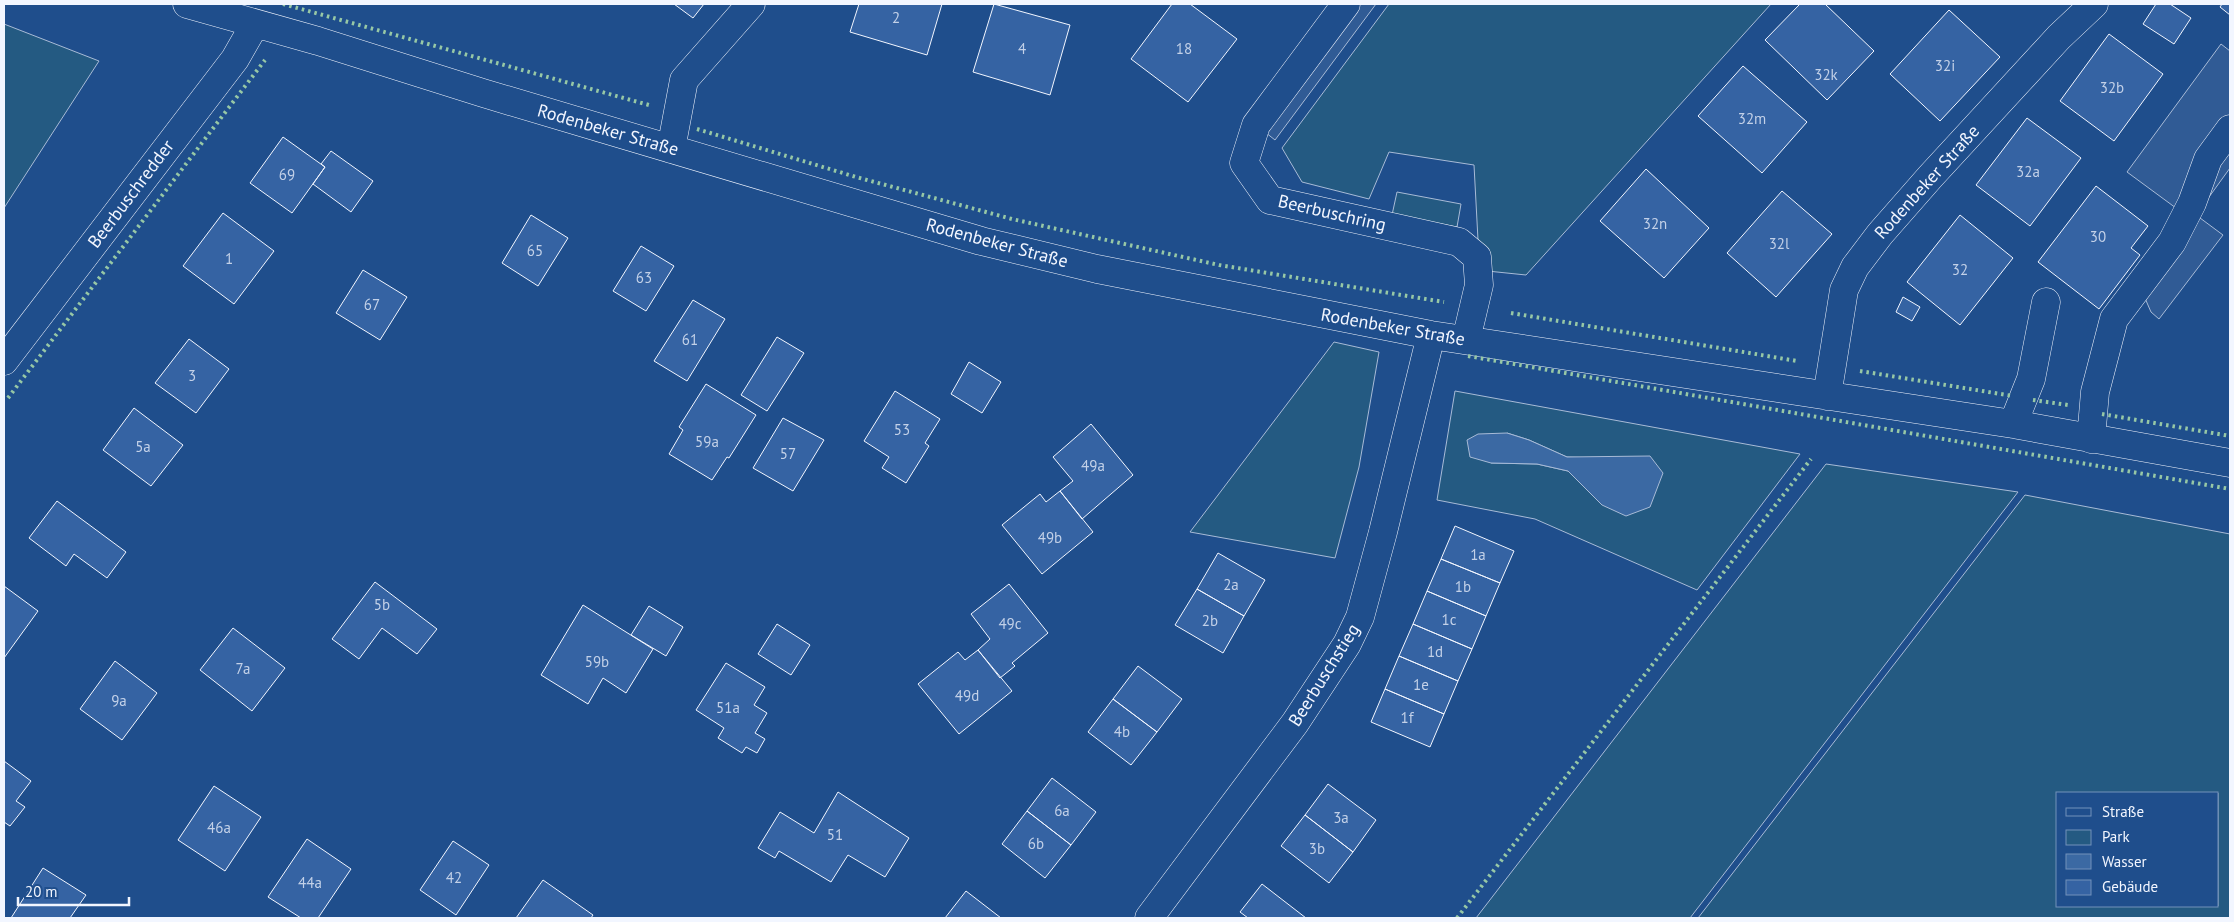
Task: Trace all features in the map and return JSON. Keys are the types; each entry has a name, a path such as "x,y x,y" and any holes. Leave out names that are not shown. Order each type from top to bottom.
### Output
{"street":[{"name":"Rodenbeker Straße","path":"187,4 318,41 483,93 981,241 1097,269 1430,335 2013,424 2230,463"},
{"path":"671,149 684,80 750,4"},
{"name":"Beerbuschring","path":"1346,4 1256,125 1244,162 1270,200 1459,242 1477,257 1479,285 1466,340"},
{"name":"Rodenbeker Straße","path":"1827,396 1844,290 1855,267 1880,234 1930,177 2059,37 2094,4"},
{"name":"Beerbuschredder","path":"4,361 235,59 255,24"},
{"path":"2091,439 2095,392 2114,319 2172,242 2192,203 2208,159 2230,128"},
{"path":"2013,424 2031,379 2046,302"},
{"name":"Beerbuschstieg","path":"1149,918 1295,723 1347,644 1360,617 1384,532 1430,335"}],"green space":[{"path":"1389,4 1771,4 1526,275 1468,269 1478,240 1474,165 1389,152 1369,199 1302,182 1282,148"},
{"path":"4,24 99,61 4,208"},
{"path":"1397,192 1461,204 1457,227 1392,215"},
{"path":"1334,342 1379,352 1359,467 1335,558 1190,532"},
{"path":"1455,391 1800,454 1697,590 1535,519 1437,500","holes":["1507,433 1529,440 1567,457 1598,458 1602,505 1568,471 1537,464 1491,463"]},
{"path":"1826,464 2018,492 1690,918 1476,918"},
{"path":"2025,495 2230,534 2230,918 1698,918"}],"shaded area":[{"path":"1346,4 1376,4 1275,140 1256,125"},
{"path":"2221,44 2230,51 2230,168 2196,215 2223,235 2159,319 2151,312 2134,273 2180,211 2127,172"}],"water":[{"path":"1507,433 1529,440 1567,457 1650,456 1663,473 1650,507 1626,516 1602,505 1568,471 1537,464 1491,463 1470,457 1467,440 1478,434"}],"building":[{"path":"674,4 704,4 693,18"},
{"path":"859,4 942,4 927,55 850,32"},
{"path":"994,4 1070,25 1050,95 973,72"},
{"path":"1172,4 1190,4 1237,39 1188,102 1131,59"},
{"path":"1800,4 1825,4 1874,51 1827,100 1765,40"},
{"path":"2156,4 2170,4 2191,18 2174,44 2143,24"},
{"path":"2222,4 2230,4 2230,15 2220,7"},
{"path":"1949,10 2000,57 1940,121 1890,74"},
{"path":"2109,34 2163,74 2114,141 2060,101"},
{"path":"1743,66 1807,122 1762,173 1698,116"},
{"path":"2027,118 2081,158 2030,226 1976,185"},
{"path":"283,137 325,167 292,213 250,183"},
{"path":"331,151 373,181 351,212 313,184 325,167 321,164"},
{"path":"1646,169 1709,228 1664,278 1600,221"},
{"path":"2096,186 2148,226 2131,248 2140,255 2099,309 2038,262"},
{"path":"1782,191 1832,234 1776,297 1727,253"},
{"path":"223,213 274,251 234,304 183,266"},
{"path":"531,215 568,238 538,286 502,263"},
{"path":"1960,215 2013,258 1960,325 1907,282"},
{"path":"641,246 674,266 646,311 613,291"},
{"path":"363,270 407,297 380,340 336,313"},
{"path":"1903,297 1920,307 1912,321 1896,312"},
{"path":"693,300 725,319 687,381 654,361"},
{"path":"777,337 804,353 767,411 741,395"},
{"path":"189,339 229,369 196,413 155,383"},
{"path":"969,362 1001,382 982,413 951,394"},
{"path":"706,384 756,415 729,458 727,457 712,480 669,454 683,430 679,427"},
{"path":"895,391 940,419 925,443 929,446 906,483 882,468 889,457 864,441"},
{"path":"134,408 183,445 151,486 103,450"},
{"path":"783,418 824,440 793,491 753,468"},
{"path":"1091,424 1133,475 1082,519 1060,491 1073,481 1053,457"},
{"path":"1060,491 1093,532 1042,574 1002,525 1040,494 1046,502"},
{"path":"57,501 126,552 107,578 74,554 66,566 29,538"},
{"path":"1455,526 1514,551 1500,583 1441,559"},
{"path":"1218,553 1265,580 1244,616 1197,589"},
{"path":"1441,559 1500,583 1486,616 1427,591"},
{"path":"375,582 437,629 417,654 382,628 359,659 332,639"},
{"path":"1009,584 1048,633 1012,663 1015,666 1000,678 978,650 990,639 971,614"},
{"path":"4,586 38,611 4,658"},
{"path":"1197,589 1244,616 1223,653 1175,625"},
{"path":"1427,591 1486,616 1472,649 1413,624"},
{"path":"583,605 653,649 626,693 603,678 588,704 541,675"},
{"path":"649,606 683,627 666,656 631,635"},
{"path":"777,624 810,645 791,675 758,654"},
{"path":"1413,624 1472,649 1458,681 1399,656"},
{"path":"233,628 285,668 252,711 200,670"},
{"path":"978,650 1012,691 959,734 918,684 958,652 965,660"},
{"path":"1399,656 1458,681 1444,714 1385,689"},
{"path":"115,661 157,693 122,740 80,709"},
{"path":"726,663 765,687 754,705 767,713 755,733 765,739 757,753 746,747 742,753 718,738 724,728 696,710"},
{"path":"1138,666 1182,699 1157,732 1113,699"},
{"path":"1385,689 1444,714 1430,747 1371,722"},
{"path":"1113,699 1157,732 1131,765 1088,732"},
{"path":"4,761 31,781 16,801 25,807 10,826 4,822"},
{"path":"1052,778 1096,812 1071,845 1027,811"},
{"path":"1328,784 1376,820 1353,852 1305,815"},
{"path":"214,786 261,817 225,871 178,840"},
{"path":"838,792 909,838 885,877 848,855 831,882 779,851 775,858 758,848 780,812 814,833"},
{"path":"1027,811 1071,845 1045,878 1002,844"},
{"path":"1305,815 1353,852 1329,883 1281,846"},
{"path":"307,839 351,869 318,918 301,918 268,897"},
{"path":"453,841 489,865 456,915 420,890"},
{"path":"43,868 86,895 70,918 11,918"},
{"path":"543,880 593,915 591,918 516,918"},
{"path":"1262,884 1306,918 1248,918 1240,912"},
{"path":"966,891 1001,918 945,918"}],"hedge":[{"path":"283,4 649,105"},
{"path":"8,398 265,60"},
{"path":"697,129 856,177 1012,219 1219,265 1444,302"},
{"path":"1511,313 1797,361"},
{"path":"1468,356 2230,489"},
{"path":"1860,371 2013,396"},
{"path":"2033,400 2068,405"},
{"path":"2102,414 2230,436"},
{"path":"1457,918 1811,459"}]}
